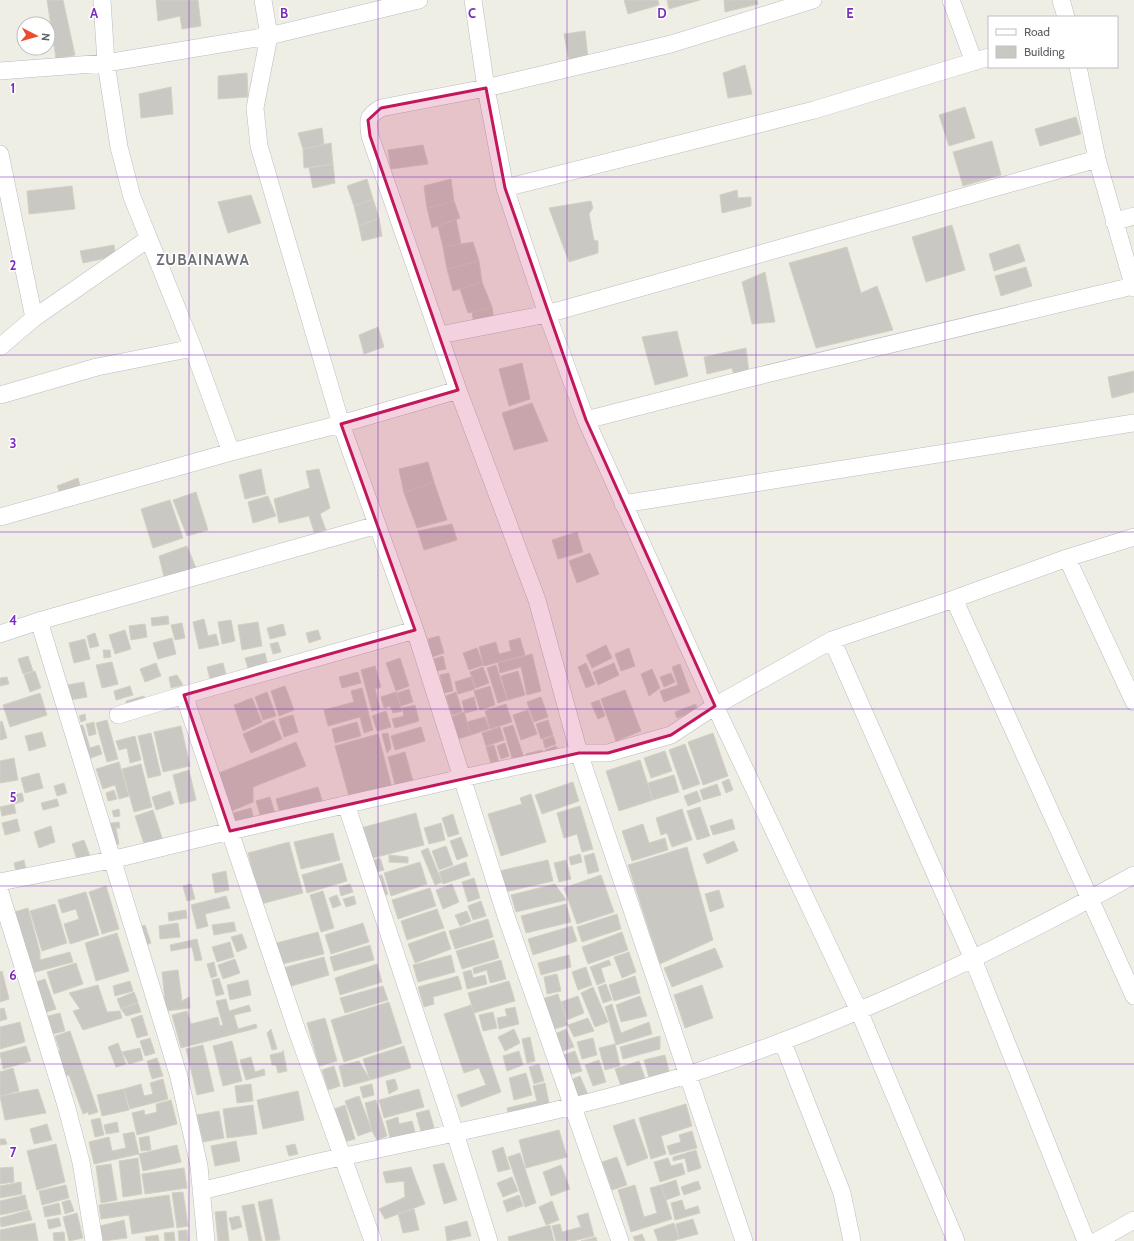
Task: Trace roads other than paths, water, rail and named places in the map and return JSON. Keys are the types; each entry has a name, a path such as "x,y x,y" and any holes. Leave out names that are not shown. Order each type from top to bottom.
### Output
{"street":[{"path":"102,0 106,64 123,161 132,197 193,348 231,452"},
{"path":"263,0 269,36 256,108 259,146 341,424 415,630 506,916 620,1241"},
{"path":"0,71 106,64 269,36 419,0"},
{"path":"473,0 486,88 505,188 547,314 586,420 715,706 859,1011 956,1241"},
{"path":"744,1241 578,753 537,600 458,390 370,136 368,120 372,113 381,108 486,88 671,44 813,0"},
{"path":"505,188 814,110 981,59 950,0"},
{"path":"1061,0 1066,16"},
{"path":"586,420 750,378 1134,287 1096,159 1078,68"},
{"path":"0,154 34,318"},
{"path":"440,335 547,314 1096,159"},
{"path":"1114,222 1134,216"},
{"path":"0,347 34,318 148,239"},
{"path":"0,395 97,366 193,348"},
{"path":"0,517 231,452 341,424 458,390"},
{"path":"623,504 1134,423"},
{"path":"0,634 38,621 377,525"},
{"path":"0,882 111,860 346,804 578,753 608,753 671,735 715,706 832,640 954,599 1067,558 1134,537"},
{"path":"1067,558 1134,702"},
{"path":"954,599 1134,996"},
{"path":"38,621 179,1076 199,1166 206,1241"},
{"path":"118,715 415,630"},
{"path":"832,640 973,959 1086,1241"},
{"path":"184,695 297,1031 373,1241"},
{"path":"346,804 455,1133 488,1241"},
{"path":"201,1191 343,1156 573,1107 688,1074 782,1043 859,1011 973,959 1134,875"},
{"path":"0,892 6,933 66,1105 81,1162 94,1241"},
{"path":"782,1043 842,1193 852,1241"},
{"path":"1097,1241 1134,1220"}],"district":[{"name":"ZUBAINAWA","path":"203,260"}]}
